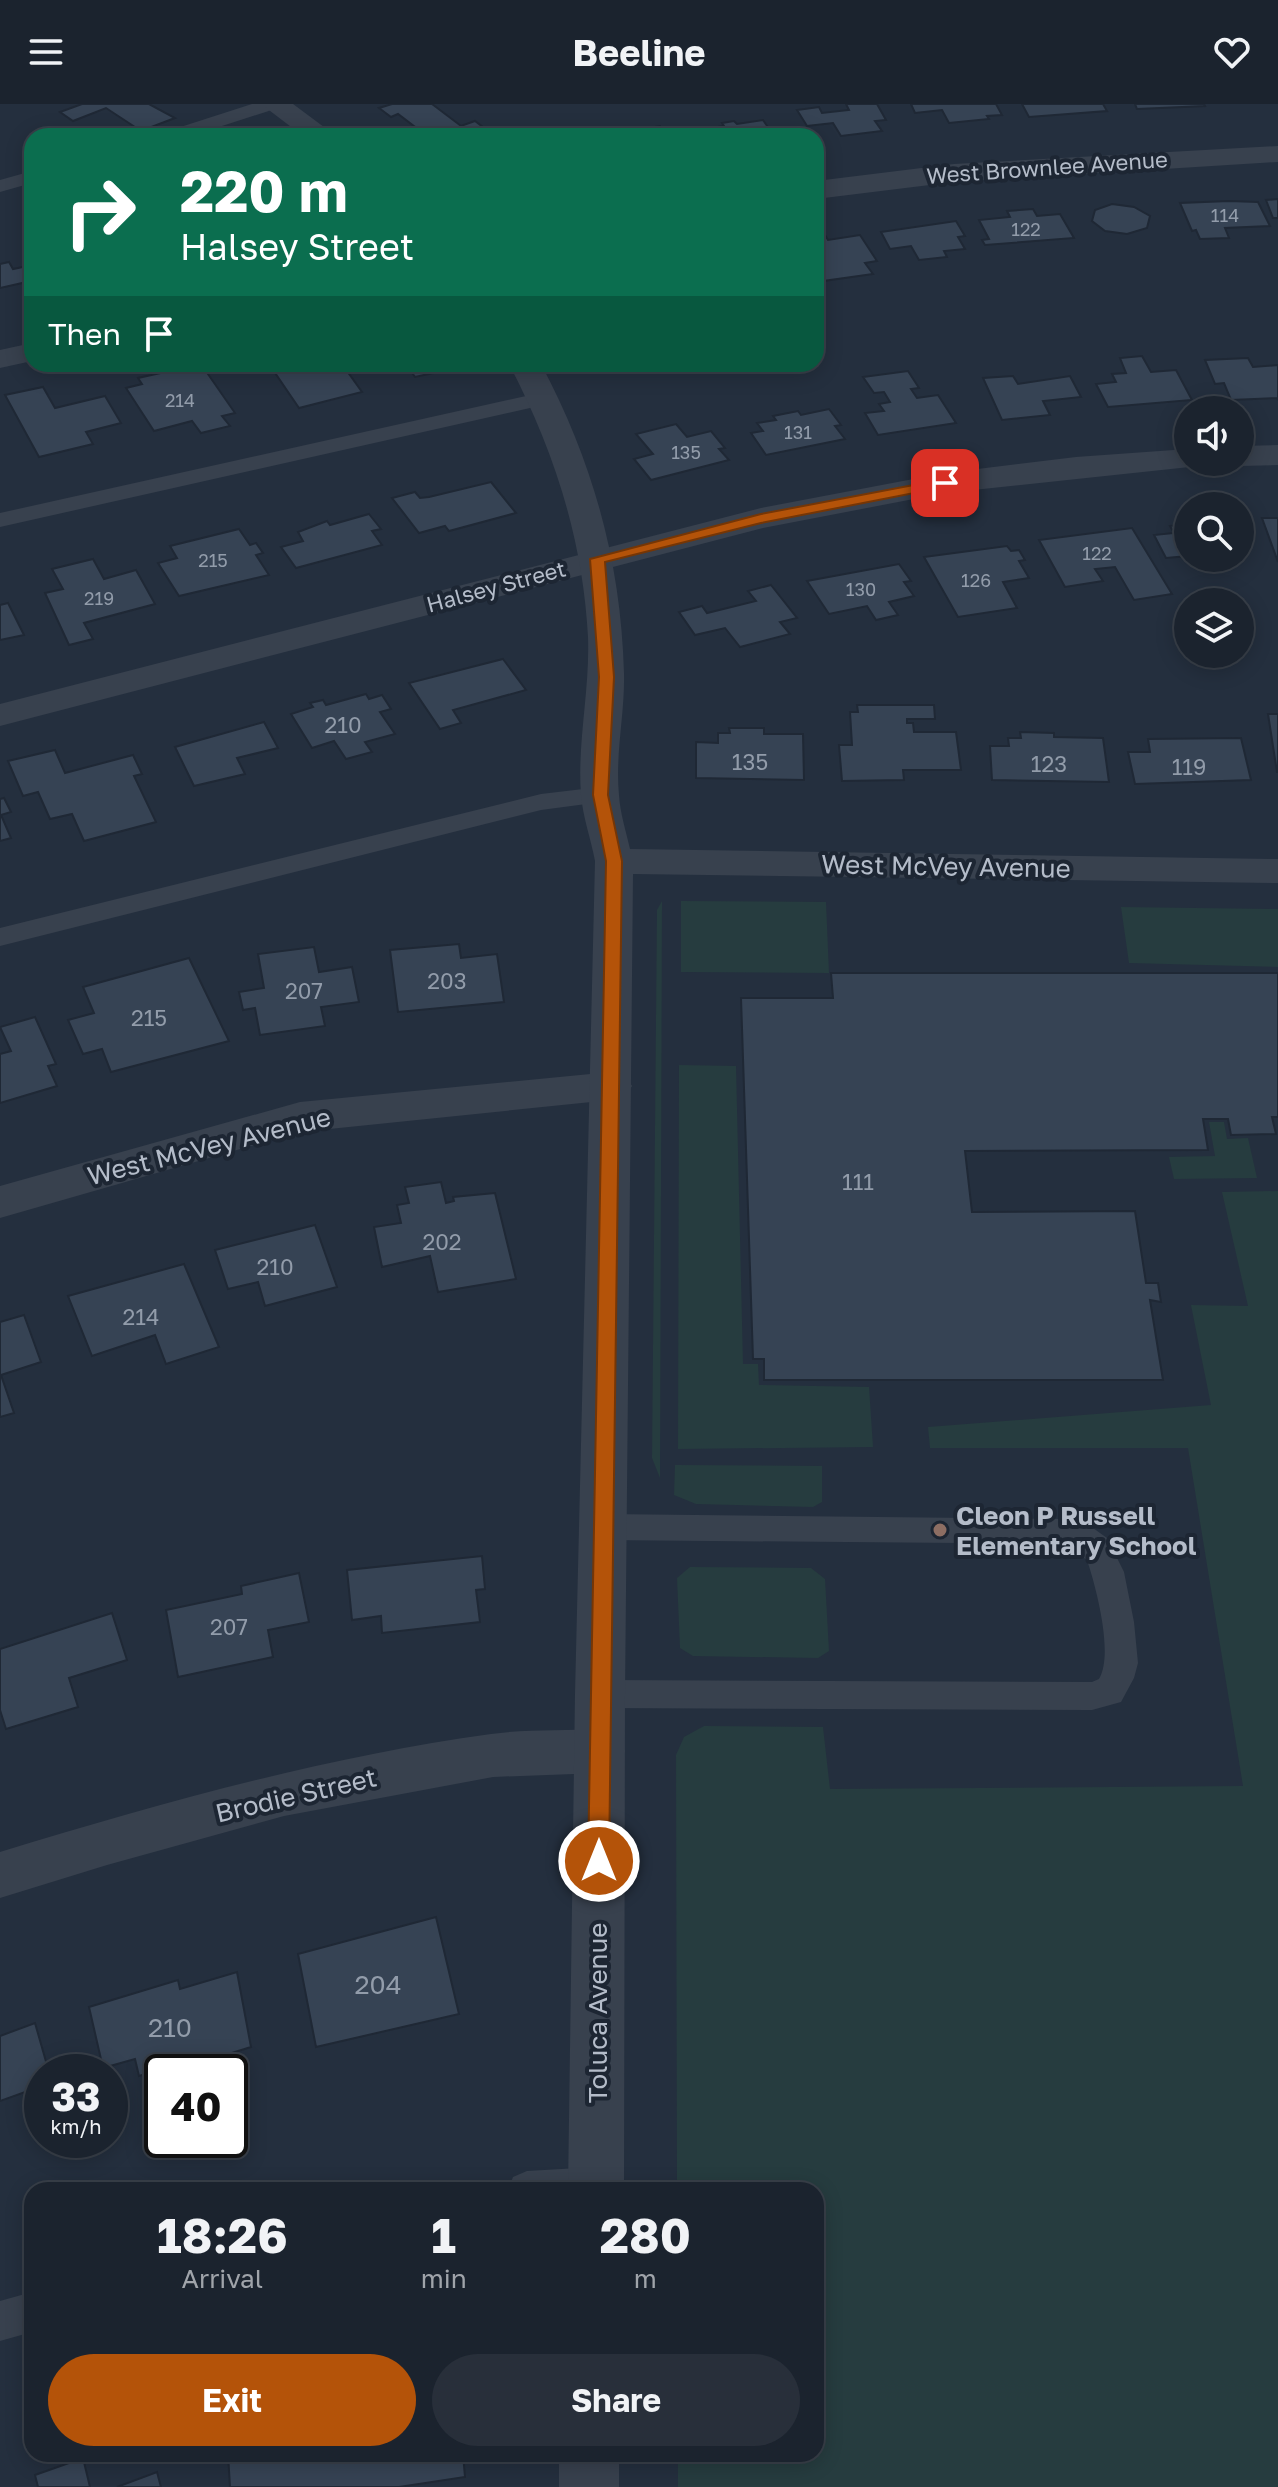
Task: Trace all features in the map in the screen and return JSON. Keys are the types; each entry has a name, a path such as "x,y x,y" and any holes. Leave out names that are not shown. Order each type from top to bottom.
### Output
{"street":[{"path":"273,104 310,128"},
{"name":"West Brownlee Avenue","path":"824,189 968,171 1278,154"},
{"path":"0,359 24,354"},
{"name":"Toluca Avenue","path":"534,381 575,471 597,559 607,677 600,795 614,861 600,1694 596,2182"},
{"path":"1254,456 1278,455"},
{"name":"Halsey Street","path":"0,715 761,518 945,483 1076,467 1174,460"},
{"name":"West McVey Avenue","path":"614,861 1278,871"},
{"name":"West McVey Avenue","path":"0,1202 300,1117 611,1086"},
{"name":"Brodie Street","path":"0,1875 284,1794 493,1755 600,1751"},
{"path":"589,2462 589,2487"}],"lane":[{"path":"197,128 273,104"},
{"path":"0,186 24,179"},
{"path":"0,520 534,381"},
{"path":"0,937 541,802 600,795"},
{"path":"600,1694 1092,1696 1109,1692 1118,1679 1121,1663 1108,1567 1098,1550 1080,1535 604,1527"},
{"path":"0,2321 24,2314"}],"green space":[{"path":"662,901 660,1478 652,1458 657,910"},
{"path":"681,901 826,902 829,973 681,972"},
{"path":"1121,907 1278,909 1278,967 1129,963"},
{"path":"679,1065 736,1066 743,1364 758,1364 759,1385 869,1387 873,1447 678,1449"},
{"path":"1209,1122 1224,1122 1227,1139 1248,1138 1257,1178 1174,1179 1169,1157 1215,1156"},
{"path":"1278,1191 1278,2487 678,2487 678,2462 824,2462 824,2182 677,2182 676,1755 684,1737 704,1726 823,1727 830,1789 1243,1786 1188,1448 930,1448 928,1427 1211,1405 1191,1305 1248,1306 1222,1192"},
{"path":"675,1465 822,1466 822,1502 813,1507 696,1504 674,1495"},
{"path":"690,1567 811,1568 825,1579 829,1651 818,1658 693,1656 680,1648 677,1578"}],"building":[{"path":"82,104 149,104 175,118 149,128 136,128 106,108 73,121 60,112"},
{"path":"392,104 432,104 461,126 475,121 484,128 416,128 398,114 391,117 379,108"},
{"path":"846,104 877,104 886,120 875,121 882,131 841,136 833,123 807,126 797,110 819,107 822,113 849,110"},
{"path":"911,104 996,104 1002,115 949,123 942,110 915,113"},
{"path":"1022,104 1103,104 1107,111 1029,117"},
{"path":"1135,104 1204,104 1205,106 1137,109"},
{"path":"763,120 768,128 711,128 734,121 737,124"},
{"path":"1278,199 1278,218 1273,218 1266,200"},
{"path":"1258,202 1270,226 1225,228 1229,238 1200,239 1196,230 1192,231 1180,203"},
{"path":"1112,204 1134,207 1150,216 1147,228 1127,234 1105,231 1092,221 1095,210"},
{"path":"1033,209 1037,216 1060,214 1074,238 985,245 982,240 989,239 979,220 1010,217 1007,211"},
{"path":"956,221 965,236 958,237 965,249 944,251 947,257 919,260 911,246 890,249 881,232"},
{"path":"824,235 828,240 860,235 877,261 865,263 873,274 824,281"},
{"path":"9,262 13,269 24,267 24,283 0,288 0,264"},
{"path":"1142,356 1151,372 1176,370 1190,396 1174,396 1174,402 1108,407 1096,384 1116,382 1112,374 1126,373 1120,358"},
{"path":"1248,358 1253,367 1278,365 1278,400 1229,396 1224,383 1215,384 1205,360"},
{"path":"908,371 919,388 911,389 917,398 938,395 956,423 878,435 865,413 884,411 879,404 890,402 884,392 874,393 863,377"},
{"path":"165,372 207,372 235,413 222,416 230,426 201,433 192,421 154,431 126,388 142,384 138,378"},
{"path":"274,372 348,372 362,392 299,408"},
{"path":"412,372 433,373 415,377"},
{"path":"1013,376 1018,384 1070,376 1081,397 1043,401 1050,415 1002,420 983,378"},
{"path":"43,387 55,408 105,396 121,423 86,432 93,444 39,457 5,395"},
{"path":"829,409 841,425 835,426 845,439 766,455 751,433 763,431 757,423 776,420 773,416 798,411 801,415"},
{"path":"676,424 687,437 711,431 725,448 719,449 729,460 651,480 634,459 653,454 636,434"},
{"path":"491,482 516,513 449,531 445,526 419,533 392,498 415,492 420,498 429,497"},
{"path":"369,514 381,529 372,531 382,545 296,568 281,547 303,541 298,532 327,521 330,525"},
{"path":"1262,518 1278,518 1278,562"},
{"path":"1132,528 1172,594 1134,600 1115,567 1095,569 1103,581 1065,587 1039,540"},
{"path":"239,529 250,545 256,543 263,553 256,555 269,575 179,596 158,563 177,558 170,546"},
{"path":"1174,533 1174,557 1166,558 1154,535"},
{"path":"1007,546 1011,551 1019,550 1025,560 1019,561 1029,578 1003,582 1017,608 958,617 924,557"},
{"path":"93,559 104,579 136,570 155,604 84,623 93,639 69,645 45,593 63,589 52,569"},
{"path":"899,564 911,581 904,582 914,596 889,602 898,615 876,620 867,606 829,614 807,581"},
{"path":"771,585 797,618 780,622 790,634 740,647 725,628 695,635 679,612 702,606 707,613 756,601 748,591"},
{"path":"8,603 24,635 0,640 0,605"},
{"path":"503,659 526,690 453,710 461,723 440,729 409,683"},
{"path":"366,694 369,699 382,695 391,709 380,712 395,734 365,742 372,752 346,759 334,741 312,748 291,714 313,707 310,703 323,700 326,705"},
{"path":"857,705 934,705 935,719 907,719 907,723 913,723 914,732 956,732 961,770 903,770 904,780 842,781 839,745 852,745 850,712 858,712"},
{"path":"1268,714 1278,714 1278,772 1277,772"},
{"path":"264,722 278,748 237,758 245,774 194,786 175,747"},
{"path":"729,728 764,728 764,734 803,734 804,780 696,778 696,742 718,743 718,733 730,733"},
{"path":"1020,732 1054,733 1054,737 1103,738 1109,782 992,780 990,746 1009,746 1008,738 1021,738"},
{"path":"1241,738 1251,780 1135,784 1128,752 1150,752 1148,739"},
{"path":"55,750 65,773 133,755 142,774 134,776 156,822 84,841 72,814 50,819 38,792 23,796 8,761"},
{"path":"4,798 11,812 1,815 11,838 0,841 0,799"},
{"path":"459,944 461,958 497,954 504,1002 398,1012 390,950"},
{"path":"314,947 319,972 352,967 359,1002 321,1007 325,1026 260,1035 255,1008 243,1010 239,992 264,988 258,954"},
{"path":"189,958 229,1041 111,1072 102,1049 83,1054 68,1020 94,1013 83,987"},
{"path":"831,973 1278,973 1278,1117 1272,1117 1276,1134 1231,1135 1228,1119 1203,1119 1208,1150 965,1151 972,1212 1135,1211 1146,1283 1158,1283 1161,1302 1150,1300 1163,1380 764,1380 764,1359 753,1359 741,998 833,998"},
{"path":"35,1017 56,1064 48,1066 57,1086 0,1103 0,1054 11,1051 0,1027"},
{"path":"441,1182 446,1203 454,1201 453,1197 495,1193 516,1279 438,1292 430,1256 382,1267 374,1227 401,1223 397,1205 409,1203 405,1187"},
{"path":"315,1225 337,1287 265,1306 258,1282 228,1289 215,1250"},
{"path":"184,1264 219,1347 166,1364 155,1335 92,1356 68,1296"},
{"path":"24,1315 41,1362 1,1375 14,1413 0,1417 0,1322"},
{"path":"482,1556 485,1589 476,1590 480,1622 382,1633 381,1616 352,1620 347,1570"},
{"path":"299,1573 309,1622 268,1630 273,1657 178,1677 166,1610 242,1594 241,1586"},
{"path":"112,1613 127,1660 69,1678 78,1707 6,1729 0,1710 0,1649"},
{"path":"436,1917 459,2014 316,2047 298,1954"},
{"path":"237,1972 251,2047 229,2054 144,2054 144,2074 139,2076 135,2059 128,2061 128,2054 100,2054 89,2007 178,1980 180,1989"},
{"path":"35,2023 44,2054 24,2054 24,2092 0,2101 0,2036"},
{"path":"72,2462 84,2462 90,2487 38,2487 35,2475"},
{"path":"228,2462 464,2462 465,2477 399,2487 230,2487"},
{"path":"157,2472 161,2487 117,2487"}],"place":[{"name":"Cleon P Russell Elementary School","path":"940,1530"}],"route":[{"path":"599,1861 614,861 600,795 607,677 597,559 761,518 945,483"}]}
